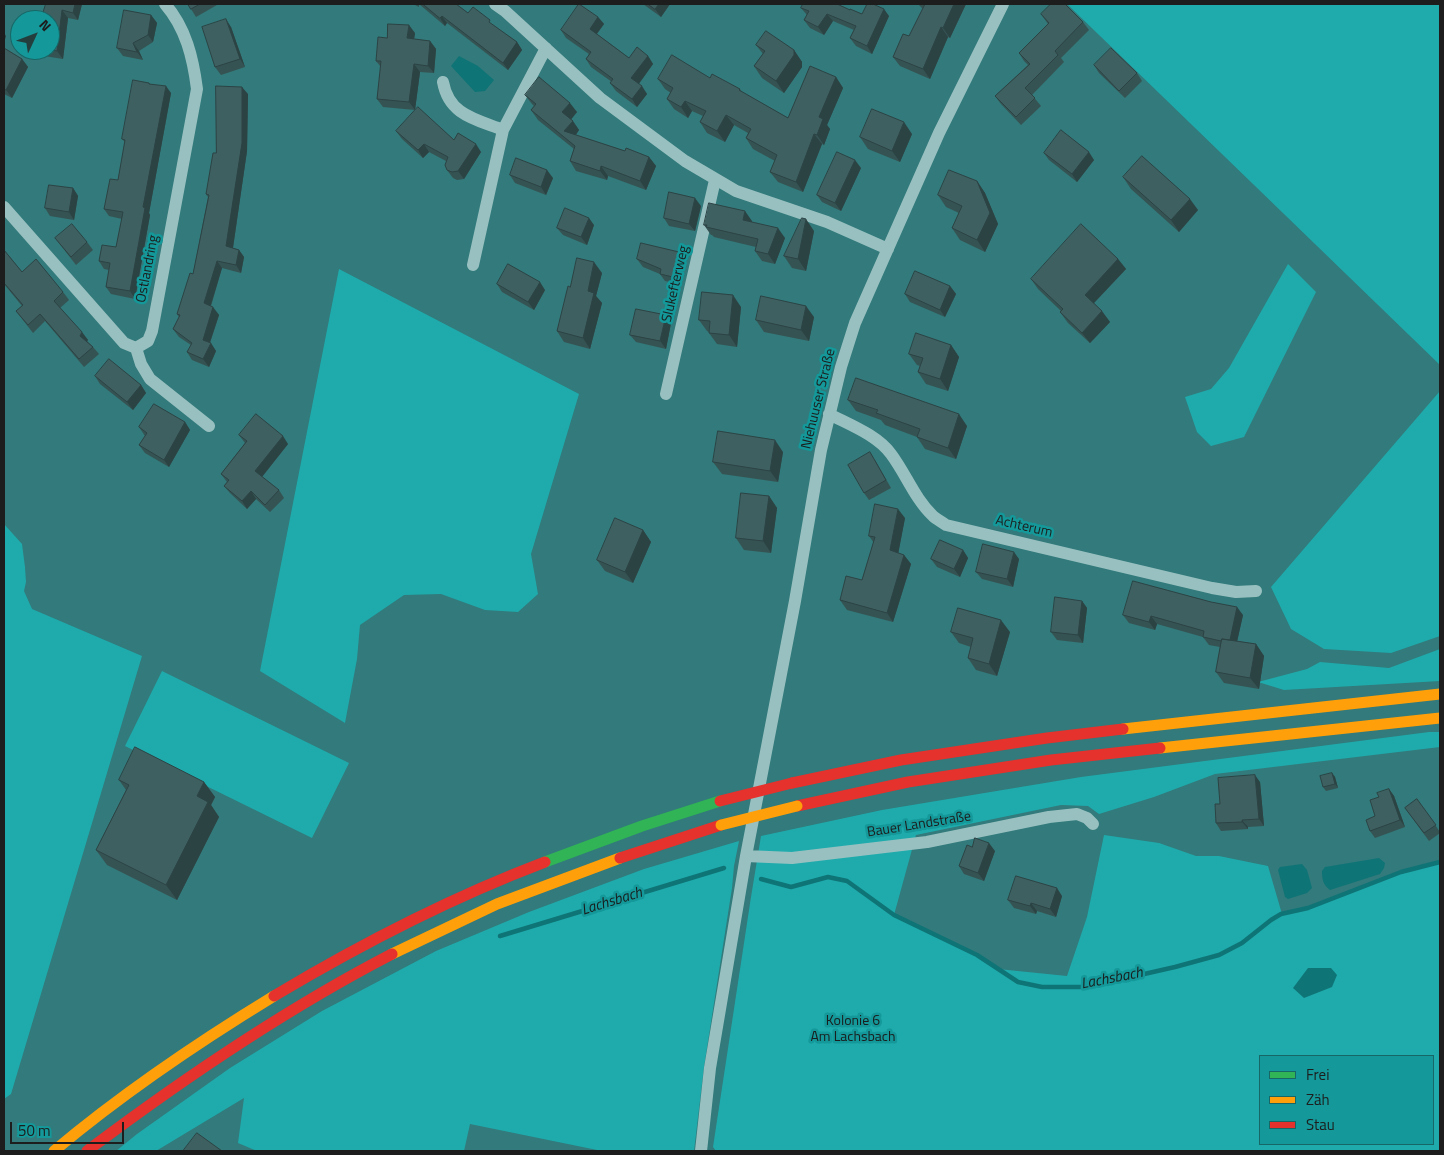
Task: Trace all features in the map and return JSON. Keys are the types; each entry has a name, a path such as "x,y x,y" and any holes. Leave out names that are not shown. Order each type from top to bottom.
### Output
{"highway":[{"path":"54,1151 125,1093 233,1020 324,965 415,918 480,888 640,826 720,801 792,783 901,760 1047,738 1440,694"},
{"path":"87,1151 151,1103 242,1040 337,984 426,937 491,908 569,875 650,847 721,825 908,782 1051,760 1440,718"}],"street":[{"name":"Ostlandring","path":"136,348 148,342 152,331 197,89 194,66 183,30 165,4"},
{"path":"495,4 600,98 684,161 736,191 827,222 888,250"},
{"name":"Niehuuser Straße","path":"746,856 795,601 821,450 840,367 855,323 939,134 1003,4"},
{"path":"473,266 503,130 546,48"},
{"path":"443,82 445,94 452,105 463,114 503,130"},
{"name":"Slukefterweg","path":"666,394 715,180"},
{"path":"4,207 124,343 136,348 141,364 150,379 208,426"},
{"name":"Achterum","path":"829,414 878,442 890,453 933,516 946,525 1212,588 1236,592 1256,591"},
{"name":"Bauer Landstraße","path":"746,856 792,858 917,843 1049,817 1077,814 1087,818 1093,824"},
{"path":"701,1151 710,1068 746,856"}],"green space":[{"path":"1067,4 1440,4 1440,365"},
{"path":"1288,264 1316,292 1244,437 1211,446 1197,432 1185,397 1211,389 1229,368"},
{"path":"339,269 579,394 531,554 538,594 518,612 485,610 441,594 404,595 360,625 357,659 345,723 260,671"},
{"path":"1440,391 1440,636 1391,653 1324,649 1291,629 1271,587"},
{"path":"4,524 22,544 26,582 24,591 32,609 142,656 11,1094 4,1099"},
{"path":"1440,649 1440,681 1284,690 1258,682 1307,669 1320,662 1389,668"},
{"path":"162,671 349,763 312,838 125,746"},
{"name":"Kolonie 6 Am Lachsbach","path":"1440,732 1440,747 1215,774 1154,797 1099,814 1088,806 1061,805 916,835 894,915 977,955 998,969 1067,976 1087,917 1104,835 1159,843 1196,856 1219,856 1268,866 1282,914 1308,908 1401,872 1440,862 1440,1151 716,1151 713,1147 761,836 882,810 1081,777"},
{"path":"739,841 704,1067 694,1151 602,1151 470,1124 464,1151 257,1151 238,1143 244,1098 156,1151 116,1151 230,1068 322,1011 436,951 529,912 644,869"}],"shaded area":[{"path":"459,56 478,66 494,80 485,91 475,92 451,66"},
{"path":"1379,858 1385,863 1380,874 1330,890 1324,884 1322,871 1325,867"},
{"path":"1302,864 1307,870 1312,888 1307,893 1288,899 1285,897 1278,870 1280,867"},
{"path":"1308,968 1331,968 1337,975 1332,987 1304,998 1293,988"}],"building":[{"path":"46,4 75,4 73,13 62,10 60,26 60,10 44,10"},
{"path":"188,4 200,4 191,9"},
{"path":"423,4 456,4 468,13 473,7 490,20 489,22 517,42 503,63 442,16 440,18"},
{"path":"579,4 598,17 590,29 629,58 637,47 648,56 631,78 642,86 632,99 610,83 613,79 586,59 591,52 561,30"},
{"path":"648,4 659,4 655,9"},
{"path":"803,4 837,4 862,14 867,4 873,4 884,9 867,46 850,38 856,26 827,14 818,27 804,20 809,11 801,8"},
{"path":"925,4 954,4 943,28 941,27 923,69 893,57 903,34 909,36"},
{"path":"1051,4 1065,4 1083,22 1055,51 1058,55 1025,88 1035,98 1016,117 995,96 1030,64 1019,53 1049,23 1041,14"},
{"path":"124,10 151,15 148,35 133,43 137,52 117,48"},
{"path":"226,19 240,59 215,67 202,27"},
{"path":"388,24 409,25 407,38 430,41 428,66 414,64 409,102 377,99 381,61 376,61 378,37 387,38"},
{"path":"766,31 794,50 794,55 776,81 754,66 765,51 756,45"},
{"path":"4,48 10,52 10,60 21,60 6,90 4,89"},
{"path":"1111,48 1137,73 1119,91 1094,65"},
{"path":"672,55 710,78 712,74 740,89 788,118 810,66 836,77 819,117 823,119 817,135 814,134 796,182 770,172 777,155 746,138 751,129 726,115 717,131 700,122 706,111 685,101 681,107 667,99 673,88 658,79"},
{"path":"539,77 570,103 562,112 573,121 564,131 625,151 626,148 649,157 640,181 601,166 600,171 570,161 575,146 531,110 536,104 525,95"},
{"path":"133,80 166,86 143,207 145,208 130,291 106,287 110,263 99,261 102,245 116,247 123,212 104,209 110,179 118,180 125,140 122,139"},
{"path":"216,86 242,87 242,143 226,246 239,250 236,265 217,261 204,303 213,307 203,340 211,343 203,359 187,352 192,343 173,329 180,315 177,314 190,273 193,274 209,195 206,194 213,153 216,153"},
{"path":"418,107 454,140 458,133 476,144 458,171 452,172 447,170 445,165 448,157 424,144 418,150 396,131"},
{"path":"872,109 904,122 892,151 860,137"},
{"path":"1061,130 1089,152 1072,174 1044,153"},
{"path":"837,152 855,160 835,203 817,195"},
{"path":"1142,156 1190,199 1171,220 1123,177"},
{"path":"516,158 547,170 541,187 510,175"},
{"path":"949,170 977,181 990,213 977,240 952,228 962,206 938,195"},
{"path":"49,185 73,188 69,212 45,208"},
{"path":"669,192 695,198 689,224 664,218"},
{"path":"709,203 745,211 743,220 778,228 768,254 755,251 758,239 706,227 707,225 704,225"},
{"path":"565,208 589,218 581,237 557,228"},
{"path":"802,218 806,219 798,259 784,256"},
{"path":"72,224 87,242 71,257 55,238"},
{"path":"1081,224 1118,259 1085,295 1102,311 1082,333 1060,312 1063,309 1031,279"},
{"path":"641,243 679,252 673,277 660,274 661,269 637,259"},
{"path":"4,250 22,272 36,259 63,292 54,301 82,332 80,336 93,347 79,359 40,314 28,325 16,311 23,305 4,283"},
{"path":"577,258 594,262 588,291 594,293 583,338 557,331"},
{"path":"508,264 540,282 528,302 497,284"},
{"path":"915,271 950,286 940,310 905,294"},
{"path":"702,292 733,295 729,335 709,333 710,321 699,320"},
{"path":"761,296 806,306 801,330 756,320"},
{"path":"636,309 666,315 660,341 630,335"},
{"path":"916,333 951,345 940,379 918,372 923,358 909,354"},
{"path":"109,359 141,385 127,402 95,376"},
{"path":"856,378 959,414 948,448 917,437 920,429 876,413 878,410 848,400"},
{"path":"154,404 185,422 164,460 139,445 147,433 139,427"},
{"path":"256,414 283,436 255,471 279,490 265,505 251,491 242,501 224,486 229,480 221,474 247,441 239,435"},
{"path":"718,431 775,440 770,471 713,462"},
{"path":"870,452 886,480 864,493 848,465"},
{"path":"741,493 769,496 763,541 736,538"},
{"path":"875,504 898,509 890,550 904,555 887,613 840,600 846,576 862,580 875,537 869,536"},
{"path":"615,518 643,530 625,572 597,560"},
{"path":"940,540 963,550 954,569 931,559"},
{"path":"983,544 1014,552 1007,579 976,572"},
{"path":"1133,581 1237,607 1230,640 1222,639 1221,641 1203,637 1204,631 1151,616 1149,622 1123,615"},
{"path":"1055,597 1082,601 1078,635 1051,632"},
{"path":"958,608 1001,620 989,664 968,658 973,638 951,632"},
{"path":"1222,639 1256,644 1250,678 1216,672"},
{"path":"135,747 204,782 197,796 208,802 166,885 96,850 129,785 119,780"},
{"path":"1332,773 1335,784 1323,787 1320,776"},
{"path":"1255,775 1259,819 1216,823 1215,804 1220,804 1218,778"},
{"path":"1389,789 1400,820 1370,831 1366,820 1375,816 1370,800 1379,797 1377,793"},
{"path":"1417,799 1436,825 1424,833 1405,808"},
{"path":"975,838 989,843 978,873 959,866 967,845 972,847"},
{"path":"1016,876 1057,888 1050,909 1031,903 1030,906 1008,900"},
{"path":"197,1133 222,1151 183,1151"}],"waterway":[{"name":"Lachsbach","path":"761,879 791,887 828,877 847,881 894,915 977,955 1018,982 1042,987 1087,987 1219,955 1242,943 1281,914 1308,908 1401,872 1440,862"},
{"name":"Lachsbach","path":"500,936 724,868"}],"traffic: fast":[{"path":"545,862 642,826 720,801"}],"traffic: slow":[{"path":"1123,729 1440,694"},
{"path":"1160,748 1440,718"},
{"path":"721,825 797,806"},
{"path":"392,954 497,904 620,858"},
{"path":"54,1151 161,1069 274,996"}],"traffic: jam":[{"path":"792,783 901,760 1047,738 1123,729"},
{"path":"797,806 908,782 1051,760 1160,748"},
{"path":"720,801 792,783"},
{"path":"620,858 721,825"},
{"path":"274,996 340,958 407,923 475,891 545,862"},
{"path":"87,1151 160,1097 235,1046 312,998 392,954"}]}
